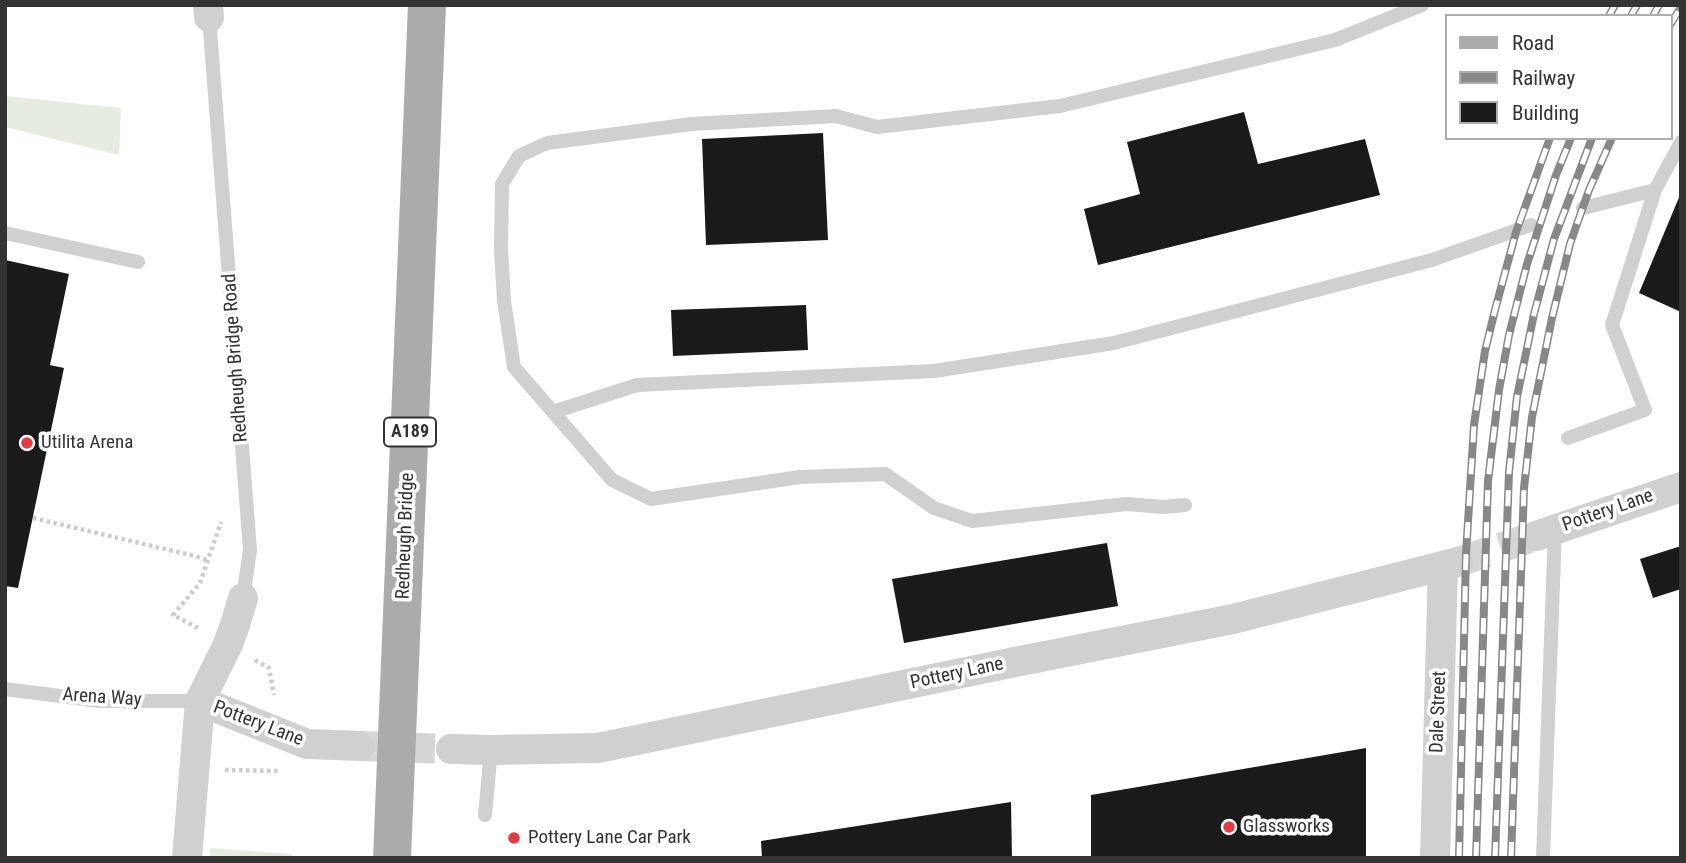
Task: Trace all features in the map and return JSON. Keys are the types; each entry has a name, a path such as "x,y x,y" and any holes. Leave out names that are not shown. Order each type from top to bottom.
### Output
{"main road":[{"name":"Redheugh Bridge","path":"392,858 427,5"}],"street":[{"name":"Pottery Lane","path":"1546,533 1681,487"},
{"name":"Pottery Lane","path":"451,749 598,748 1233,619 1450,564"},
{"name":"Dale Street","path":"1435,858 1450,564"},
{"name":"Redheugh Bridge Road","path":"200,701 228,644 243,598"},
{"name":"Pottery Lane","path":"200,701 307,744 359,746"},
{"path":"187,858 200,701"}],"lane":[{"path":"1185,505 1163,507 1127,504 972,520 934,508 885,474 800,477 651,499 612,480 514,367 503,288 502,184 519,156 547,143 692,124 836,116 877,127 1060,106 1335,40 1422,5"},
{"name":"Redheugh Bridge Road","path":"208,11 250,550 243,598"},
{"path":"1569,438 1645,410 1612,326 1655,190 1681,142"},
{"path":"1583,208 1655,190"},
{"path":"553,412 637,385 934,371 1114,342 1432,260 1531,225"},
{"path":"5,233 138,262"},
{"path":"1542,858 1546,533"},
{"name":"Arena Way","path":"5,689 100,701 200,701"},
{"path":"485,815 491,750"}],"path":[{"path":"33,518 209,561"}],"shaded area":[{"path":"5,96 121,108 119,155 5,127"},
{"path":"210,848 292,854 292,858 210,858"}],"building":[{"path":"1244,112 1258,164 1365,139 1380,195 1098,265 1084,209 1140,194 1127,142"},
{"path":"823,133 828,240 706,245 702,139"},
{"path":"1681,195 1681,312 1639,293"},
{"name":"Utilita Arena","path":"5,260 69,274 50,365 64,368 18,588 5,586"},
{"path":"806,305 808,350 673,356 671,310"},
{"path":"1107,543 1118,606 904,643 892,579"},
{"path":"1681,546 1681,589 1653,598 1640,559"},
{"name":"Glassworks","path":"1366,748 1366,858 1091,858 1091,795"},
{"path":"1011,802 1012,858 762,858 761,841"}],"tunnel":[{"path":"1458,562 1536,536"},
{"path":"360,746 451,749"}],"railway":[{"path":"1610,14 1615,5"},
{"path":"1632,14 1637,5"},
{"path":"1654,14 1659,5"},
{"path":"1672,22 1681,7"},
{"path":"1459,858 1466,554 1474,425 1485,351 1495,310 1516,232 1549,140"},
{"path":"1476,858 1488,481 1499,390 1509,335 1527,264 1570,140"},
{"path":"1495,858 1509,472 1517,397 1534,314 1554,239 1591,140"},
{"path":"1511,858 1524,488 1532,417 1570,244 1589,190 1611,140"}],"place":[{"name":"Utilita Arena","path":"27,443"},
{"name":"Glassworks","path":"1229,827"},
{"name":"Pottery Lane Car Park","path":"514,838"}]}
